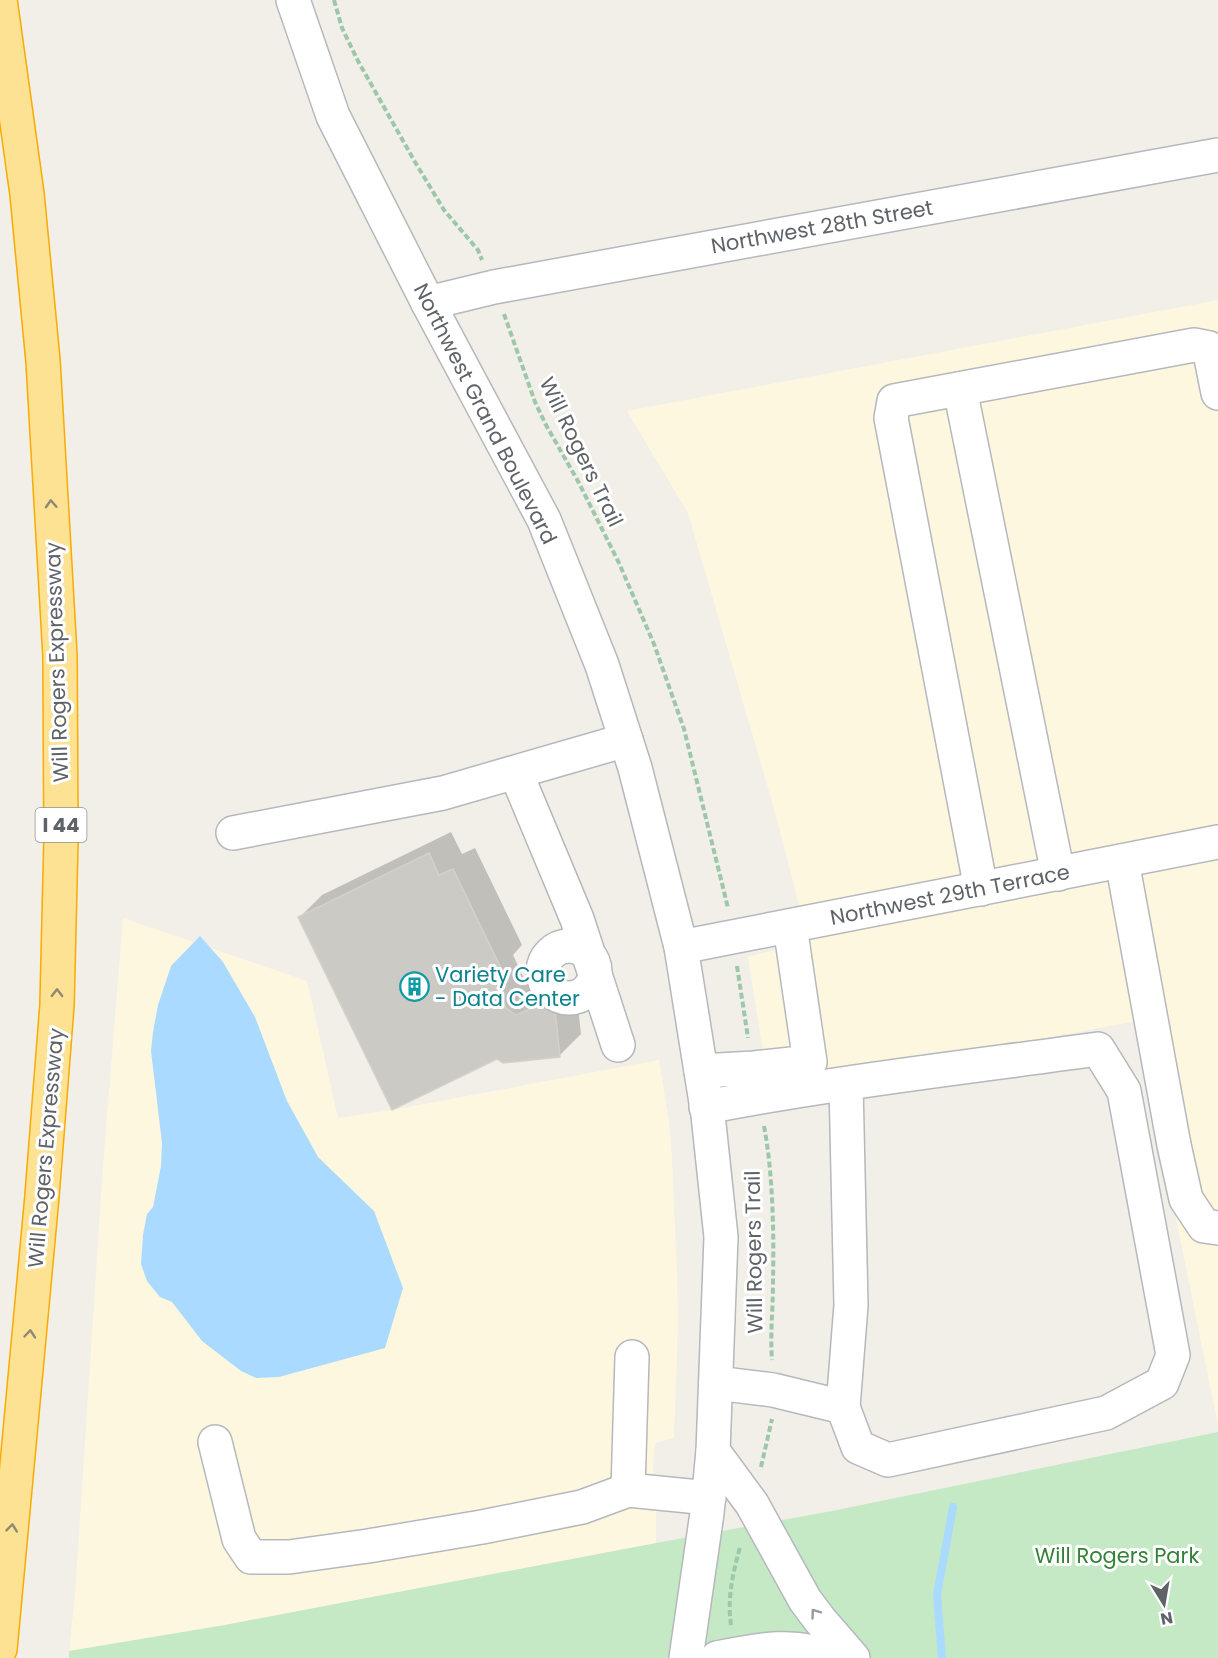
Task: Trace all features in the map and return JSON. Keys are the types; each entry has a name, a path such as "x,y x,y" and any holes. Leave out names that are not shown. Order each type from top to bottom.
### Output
{"highway":[{"name":"Will Rogers Expressway","path":"0,0 27,194 43,361 60,656 61,839 57,1005 42,1196 0,1649"}],"street":[{"name":"Northwest Grand Boulevard","path":"293,0 333,116 428,303 544,520 602,665 641,785 681,947 706,1107 721,1237 713,1451 709,1498 686,1658"},
{"name":"Northwest 28th Street","path":"428,303 494,287 1218,154"},
{"path":"981,889 891,418 894,401 1194,345 1214,348 1218,393"},
{"path":"960,389 1058,874"},
{"path":"233,833 443,793 626,740"},
{"path":"516,773 577,919 618,1045"},
{"name":"Northwest 29th Terrace","path":"681,947 1218,842"},
{"path":"1122,861 1186,1199 1204,1226 1218,1228"},
{"path":"701,1071 810,1062 790,926"},
{"path":"706,1107 846,1084 1098,1049 1124,1092 1173,1355 1162,1383 1106,1413 888,1460 858,1447 843,1407 851,1305 846,1084"},
{"path":"628,1490 632,1358"},
{"path":"716,1383 773,1390 843,1407"},
{"path":"215,1442 239,1539 251,1557 290,1557 482,1527 582,1507 628,1490 709,1498"},
{"path":"713,1451 752,1504 805,1600 853,1658"},
{"path":"717,1658 782,1649 830,1658"}],"path":[{"name":"Will Rogers Trail","path":"334,0 342,28 358,61 444,210 478,250 494,287 535,402 619,563 654,644 684,729 728,911"},
{"path":"737,969 749,1042"},
{"name":"Will Rogers Trail","path":"766,1134 774,1255 770,1332 773,1369"},
{"path":"759,1476 773,1414"},
{"path":"732,1627 730,1594 743,1539"}],"shaded area":[{"path":"1218,300 1218,1425 1136,1021 833,1078 764,1057 748,957 805,942 799,905 775,812 688,513 627,411"},
{"path":"123,918 307,981 338,1118 659,1060 672,1157 678,1322 674,1438 655,1443 653,1466 656,1543 225,1625 69,1651 75,1595 103,1166"}],"green space":[{"name":"Will Rogers Park","path":"1218,1432 1218,1658 69,1658 69,1651 225,1625 832,1511"}],"water":[{"path":"200,936 223,962 255,1017 287,1101 318,1157 374,1211 403,1288 385,1348 279,1377 256,1378 241,1371 202,1341 172,1302 160,1297 147,1281 141,1264 143,1235 147,1214 153,1207 161,1166 162,1143 151,1051 153,1032 158,1005 171,966"}],"building":[{"name":"Variety Care - Data Center","path":"429,853 439,875 453,869 501,968 490,974 506,1008 516,1015 554,999 560,1057 503,1063 497,1059 392,1110 298,917"}],"waterway":[{"path":"942,1658 937,1595 953,1507"}],"place":[{"name":"Variety Care - Data Center","path":"414,987"}]}
